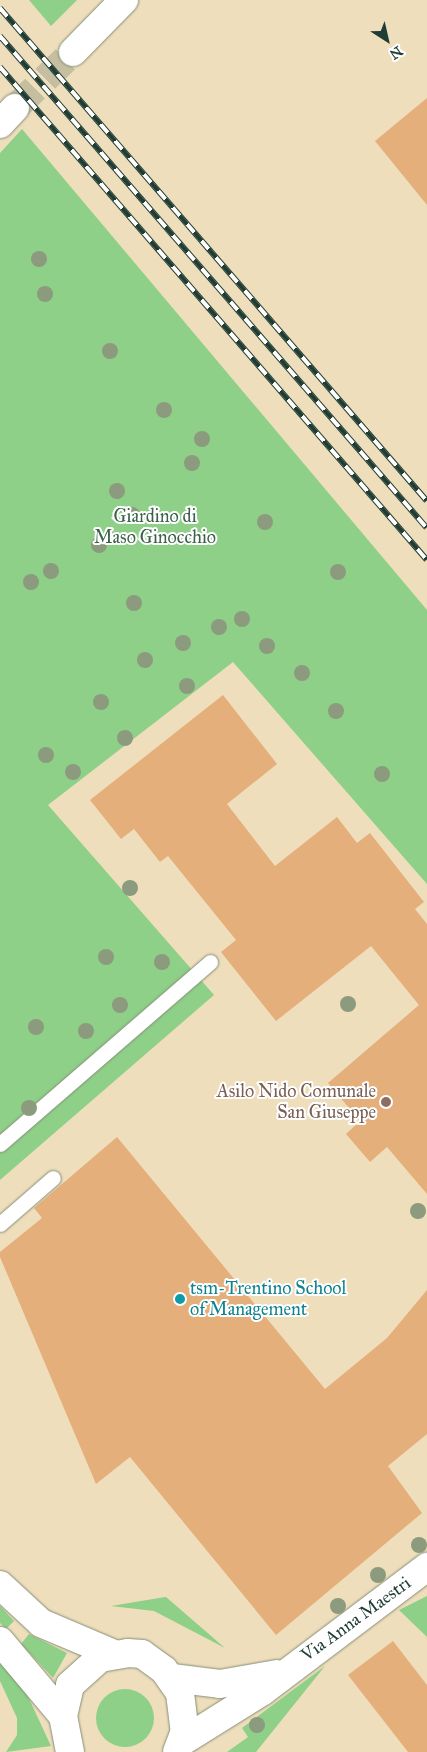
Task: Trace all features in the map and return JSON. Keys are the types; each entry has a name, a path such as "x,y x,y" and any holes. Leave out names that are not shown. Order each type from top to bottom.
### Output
{"street":[{"path":"72,52 124,0"},
{"name":"Via Anna Maestri","path":"180,1747 427,1567"},
{"path":"0,1585 41,1623 114,1654 142,1654 172,1678 183,1706 180,1747"},
{"path":"0,1641 63,1716"},
{"path":"70,1752 63,1716 65,1698 78,1674 114,1654"},
{"name":"Via Anna Maestri","path":"172,1678 220,1684 286,1671"}],"lane":[{"path":"0,1144 210,962"},
{"path":"0,1224 53,1178"}],"green space":[{"path":"29,0 77,0 51,26"},
{"name":"Giardino di Maso Ginocchio","path":"22,129 427,610 427,884 233,662 48,805 214,995 0,1180 0,153"},
{"path":"427,1596 427,1637 399,1610"},
{"path":"166,1597 225,1648 154,1611 111,1606"},
{"path":"0,1606 14,1621 6,1629 0,1623"},
{"path":"29,1634 67,1653 53,1678 21,1644"},
{"path":"0,1663 25,1690 51,1746 6,1752 17,1735 17,1718 0,1681"},
{"path":"325,1666 256,1752 227,1752 248,1737 242,1728"},
{"path":"125,1689 136,1691 149,1702 154,1718 152,1729 141,1742 125,1747 114,1745 101,1734 96,1718 98,1707 109,1694"}],"building":[{"path":"427,98 427,205 375,141"},
{"path":"223,695 277,764 227,804 275,866 337,817 357,843 370,833 424,902 415,909 427,924 427,1194 387,1147 370,1162 346,1134 360,1121 328,1083 419,1005 371,946 276,1021 221,952 236,940 168,856 160,862 134,829 121,839 90,800"},
{"path":"117,1137 325,1389 387,1338 427,1290 427,1434 388,1466 422,1513 276,1635 130,1457 96,1484 0,1257 0,1252 42,1218 34,1208"},
{"path":"393,1641 427,1685 427,1752 408,1752 348,1675"}],"tunnel":[{"path":"15,108 73,52"}],"railway":[{"path":"0,8 427,501"},
{"path":"0,36 427,528"},
{"path":"0,67 427,560"}],"place":[{"name":"Asilo Nido Comunale San Giuseppe","path":"386,1102"},
{"name":"tsm-Trentino School of Management","path":"180,1299"}]}
